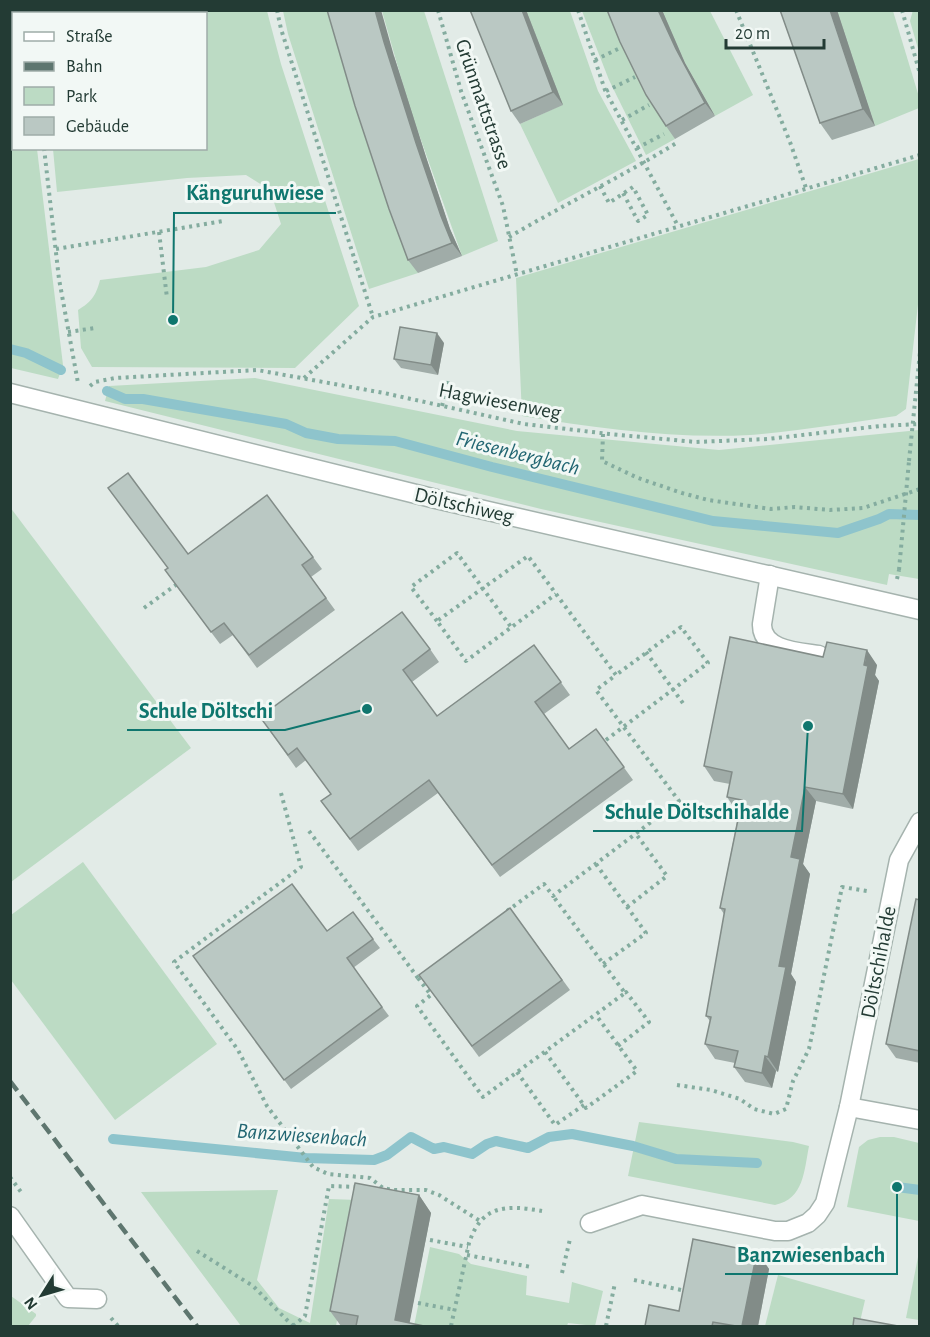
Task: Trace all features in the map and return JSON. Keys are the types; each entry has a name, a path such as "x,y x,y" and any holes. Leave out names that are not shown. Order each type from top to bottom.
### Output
{"street":[{"name":"Döltschiweg","path":"10,393 436,499 920,610"},
{"path":"770,575 761,631 774,645 819,655"},
{"name":"Döltschihalde","path":"590,1223 642,1205 788,1232 799,1228 817,1215 825,1203 849,1107 899,860 920,822"},
{"path":"849,1107 920,1120"},
{"path":"10,1216 68,1298 97,1299"}],"path":[{"path":"277,10 281,29 373,317"},
{"name":"Grünmattstrasse","path":"438,10 460,91 503,206 517,274"},
{"path":"578,10 606,91 678,226"},
{"path":"736,10 790,142 806,189"},
{"path":"902,10 920,74"},
{"path":"595,60 622,47"},
{"path":"606,91 635,77"},
{"path":"622,120 649,105"},
{"path":"637,148 664,134"},
{"path":"509,237 645,163 678,142"},
{"path":"44,150 68,332 80,393"},
{"path":"303,378 373,317 920,155"},
{"path":"600,186 609,203 633,186 648,215 638,221 623,194"},
{"path":"56,249 223,221"},
{"path":"159,232 167,298"},
{"path":"68,332 95,328"},
{"path":"898,570 920,352"},
{"name":"Hagwiesenweg","path":"87,388 95,382 115,378 257,370 384,393 524,424 696,442 768,439 880,426 920,424"},
{"path":"442,406 449,380"},
{"path":"603,434 602,461 638,478 708,500 771,509 795,507 830,510 863,508 920,489"},
{"path":"511,627 457,553 411,587 466,661 556,594"},
{"path":"437,621 528,556 616,675"},
{"path":"144,608 181,580"},
{"path":"553,896 679,801 623,727 596,690 681,627 708,663 673,690 623,727 606,740"},
{"path":"646,652 685,706"},
{"path":"281,793 301,867 174,962 238,1050 267,1106 313,1167 328,1173 370,1178 383,1188"},
{"path":"309,831 431,995 417,1006 483,1097 625,993"},
{"path":"627,907 667,876 636,834"},
{"path":"596,864 646,933 603,964"},
{"path":"499,917 544,884 649,1022 618,1046"},
{"path":"677,1085 711,1090 740,1099 754,1109 774,1114 786,1109 793,1081 809,1048 842,887 867,891"},
{"path":"418,978 427,971"},
{"path":"545,1052 586,1108 637,1071 596,1015"},
{"path":"517,1072 555,1125 584,1105"},
{"path":"197,1251 253,1287 293,1326 305,1316 329,1186 362,1187"},
{"path":"372,1187 393,1190 426,1190 480,1221"},
{"path":"451,1326 468,1247 473,1231 480,1221 489,1214 510,1207 542,1211"},
{"path":"562,1273 570,1237 590,1223"},
{"path":"430,1240 468,1247"},
{"path":"466,1256 531,1267"},
{"path":"634,1280 693,1293"},
{"path":"606,1326 615,1283"},
{"path":"418,1303 455,1310"}],"green space":[{"path":"913,10 919,11 919,52 910,21"},
{"path":"10,11 21,11 12,12 12,150 37,150 63,365 58,379 11,368"},
{"path":"267,11 281,64 359,306 295,368 92,367 81,348 78,310 92,298 100,280 206,267 259,250 281,224 270,190 246,175 187,178 57,192 53,150 207,150 207,12 37,12"},
{"path":"283,11 332,11 390,196 418,273 369,289 288,34"},
{"path":"382,11 424,11 498,241 462,256 409,106"},
{"path":"526,11 570,11 598,91 636,161 558,203 520,124 562,105"},
{"path":"582,11 611,11 675,139 646,155 609,80"},
{"path":"662,11 710,11 753,95 715,116 685,63"},
{"path":"837,11 893,11 919,97 919,108 875,126"},
{"path":"919,159 920,287 906,409 896,416 787,431 721,436 635,432 522,416 516,278"},
{"path":"255,378 517,431 719,450 919,430 919,579 889,574 887,585 541,509 105,401 109,386"},
{"path":"10,507 191,748 11,882 10,882"},
{"path":"83,862 217,1044 115,1120 11,980 11,915"},
{"path":"639,1122 809,1146 801,1183 792,1197 775,1205 628,1176"},
{"path":"894,1137 919,1143 919,1221 847,1207 859,1147 868,1140"},
{"path":"278,1190 257,1280 279,1308 310,1323 329,1199 358,1200 336,1326 241,1326 141,1192"},
{"path":"430,1247 459,1254 471,1264 527,1276 526,1295 569,1303 572,1282 603,1291 595,1326 568,1323 567,1326 414,1326"},
{"path":"919,1252 920,1320 906,1318"},
{"path":"778,1275 865,1300 859,1326 765,1326"},
{"path":"11,1296 36,1314 28,1326 11,1326"}],"building":[{"path":"327,10 375,10 416,143 452,243 408,260 355,106"},
{"path":"470,10 522,10 553,92 511,111"},
{"path":"607,10 658,10 705,103 666,126 646,95"},
{"path":"780,10 830,10 863,109 820,123"},
{"path":"400,327 437,333 431,365 394,359"},
{"path":"128,473 188,554 267,495 313,557 302,565 326,598 249,655 224,623 211,632 165,570 168,568 108,488"},
{"path":"402,612 430,649 403,670 437,716 534,645 561,682 535,702 569,749 596,729 624,767 492,865 429,780 350,839 321,801 331,794 297,748 288,755 260,717"},
{"path":"730,637 823,657 827,642 867,650 864,665 868,666 843,794 805,787 791,857 800,859 779,966 786,967 768,1057 765,1056 762,1073 734,1067 738,1051 705,1044 711,1017 706,1016 725,909 720,908 742,800 727,797 732,772 704,766"},
{"path":"292,884 327,931 353,912 373,939 347,958 382,1007 284,1080 193,956"},
{"path":"916,899 920,900 920,1051 886,1044"},
{"path":"510,908 562,980 472,1046 419,975"},
{"path":"355,1183 419,1195 395,1320 424,1326 356,1326 358,1316 330,1311"},
{"path":"693,1239 757,1252 742,1326 713,1322 712,1326 645,1326 649,1305 679,1311"},
{"path":"854,1318 898,1326 853,1326"}],"waterway":[{"name":"Friesenbergbach","path":"10,349 26,353 61,370"},
{"name":"Friesenbergbach","path":"107,391 125,399 143,399 286,424 306,433 338,439 395,441 713,521 838,533 889,514 920,515"},
{"name":"Banzwiesenbach","path":"113,1139 306,1158 374,1160 387,1155 411,1137 434,1149 444,1147 472,1154 496,1141 528,1148 549,1137 572,1134 633,1146 676,1159 757,1163"},
{"name":"Banzwiesenbach","path":"897,1187 920,1190"}],"railway":[{"path":"10,1081 197,1326"}],"place":[{"name":"Känguruhwiese","path":"173,320"},
{"name":"Schule Döltschi","path":"367,709"},
{"name":"Schule Döltschihalde","path":"808,726"},
{"name":"Banzwiesenbach","path":"897,1187"}]}
